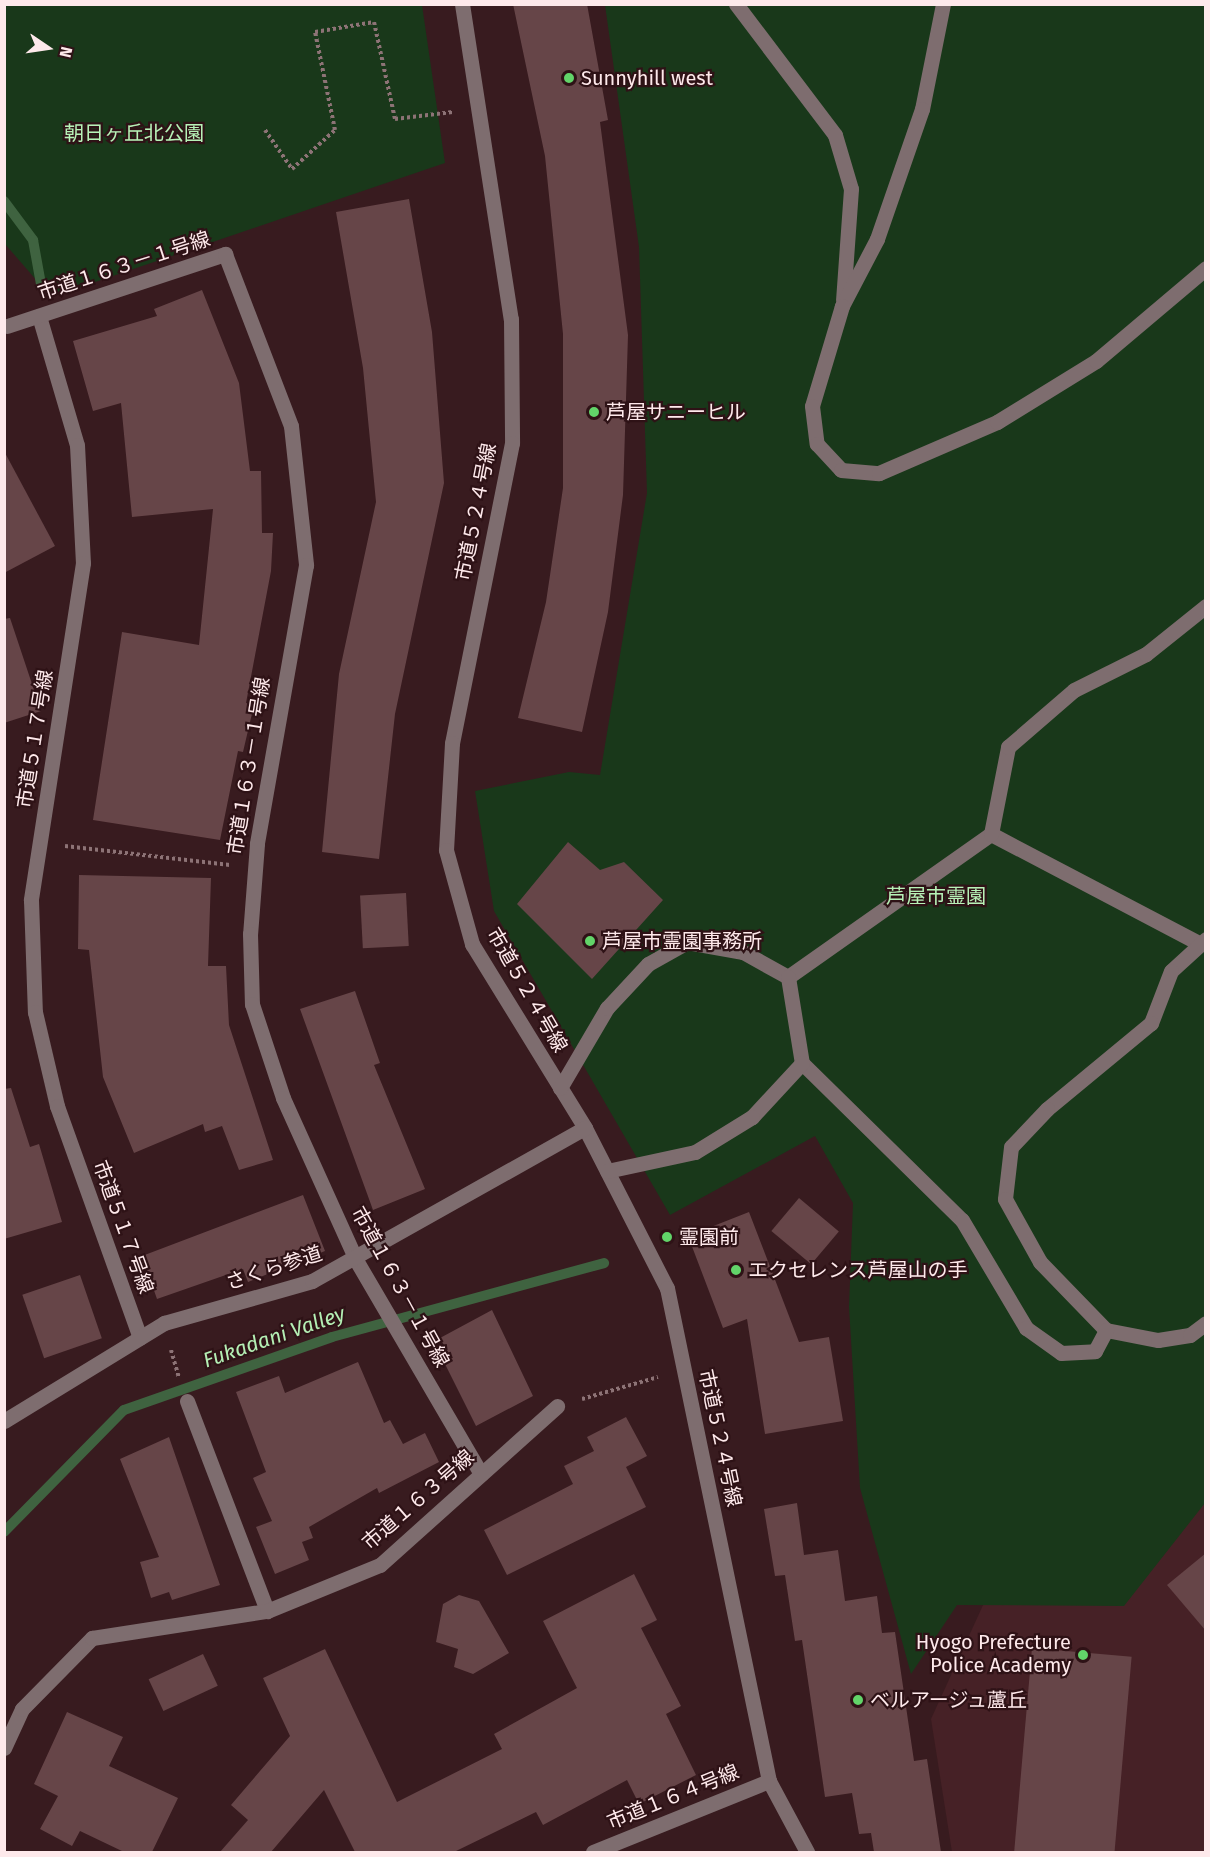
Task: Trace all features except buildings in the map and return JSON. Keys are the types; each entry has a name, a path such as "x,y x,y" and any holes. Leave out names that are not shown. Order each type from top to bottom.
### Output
{"street":[{"name":"市道５２４号線","path":"462,4 511,320 512,443 452,743 447,850 472,944 585,1128 668,1288 769,1781 807,1852"},
{"path":"736,4 835,135 851,189 842,306"},
{"path":"943,4 922,109 877,239 842,306 812,405 817,444 841,470 879,473 997,422 1096,361 1206,268"},
{"name":"市道１６３－１号線","path":"5,325 39,316 225,254 291,426 306,565 255,868 252,1004 283,1098 356,1260 481,1474"},
{"name":"市道５１７号線","path":"39,316 77,445 83,563 31,900 35,1012 57,1106 140,1338"},
{"path":"788,977 991,834 1008,747 1074,690 1146,654 1206,606"},
{"path":"991,834 1202,941 1171,971 1151,1023 1047,1109 1011,1147 1005,1199 1040,1262 1106,1330 1158,1340 1190,1335 1206,1323"},
{"path":"560,1088 607,1008 648,964 687,942 742,952 788,977"},
{"path":"788,977 802,1063 962,1220 1026,1328 1060,1353 1095,1351 1106,1330"},
{"path":"607,1171 695,1152 752,1118 802,1063"},
{"name":"さくら参道","path":"4,1421 164,1323 312,1281 356,1260 585,1128"},
{"path":"187,1401 267,1611"},
{"name":"市道１６３号線","path":"4,1748 22,1709 92,1638 267,1611 380,1565 557,1406"},
{"name":"市道１６４号線","path":"593,1852 769,1781"}],"path":[{"path":"265,130 292,169 335,130 315,33 374,22 395,119 444,113"},
{"path":"40,843 255,868"},
{"path":"557,1406 647,1380"}],"shaded area":[{"name":"Hyogo Prefecture Police Academy","path":"1205,1483 1205,1852 952,1852 931,1719 989,1592"}],"green space":[{"name":"朝日ヶ丘北公園","path":"5,4 422,5 445,163 51,297 5,244"},
{"name":"芦屋市霊園","path":"605,5 1205,5 1205,1503 1124,1606 957,1605 911,1674 860,1488 849,1307 853,1203 815,1136 670,1215 494,911 475,791 569,772 600,775 647,493 639,247"}],"waterway":[{"path":"4,201 33,240 41,284"},
{"name":"Fukadani Valley","path":"4,1532 124,1410 332,1337 604,1263"}],"place":[{"name":"Sunnyhill west","path":"569,78"},
{"name":"芦屋サニーヒル","path":"594,412"},
{"name":"芦屋市霊園事務所","path":"590,941"},
{"name":"霊園前","path":"667,1237"},
{"name":"エクセレンス芦屋山の手","path":"736,1270"},
{"name":"Hyogo Prefecture Police Academy","path":"1083,1655"},
{"name":"ベルアージュ蘆丘","path":"858,1700"}]}
